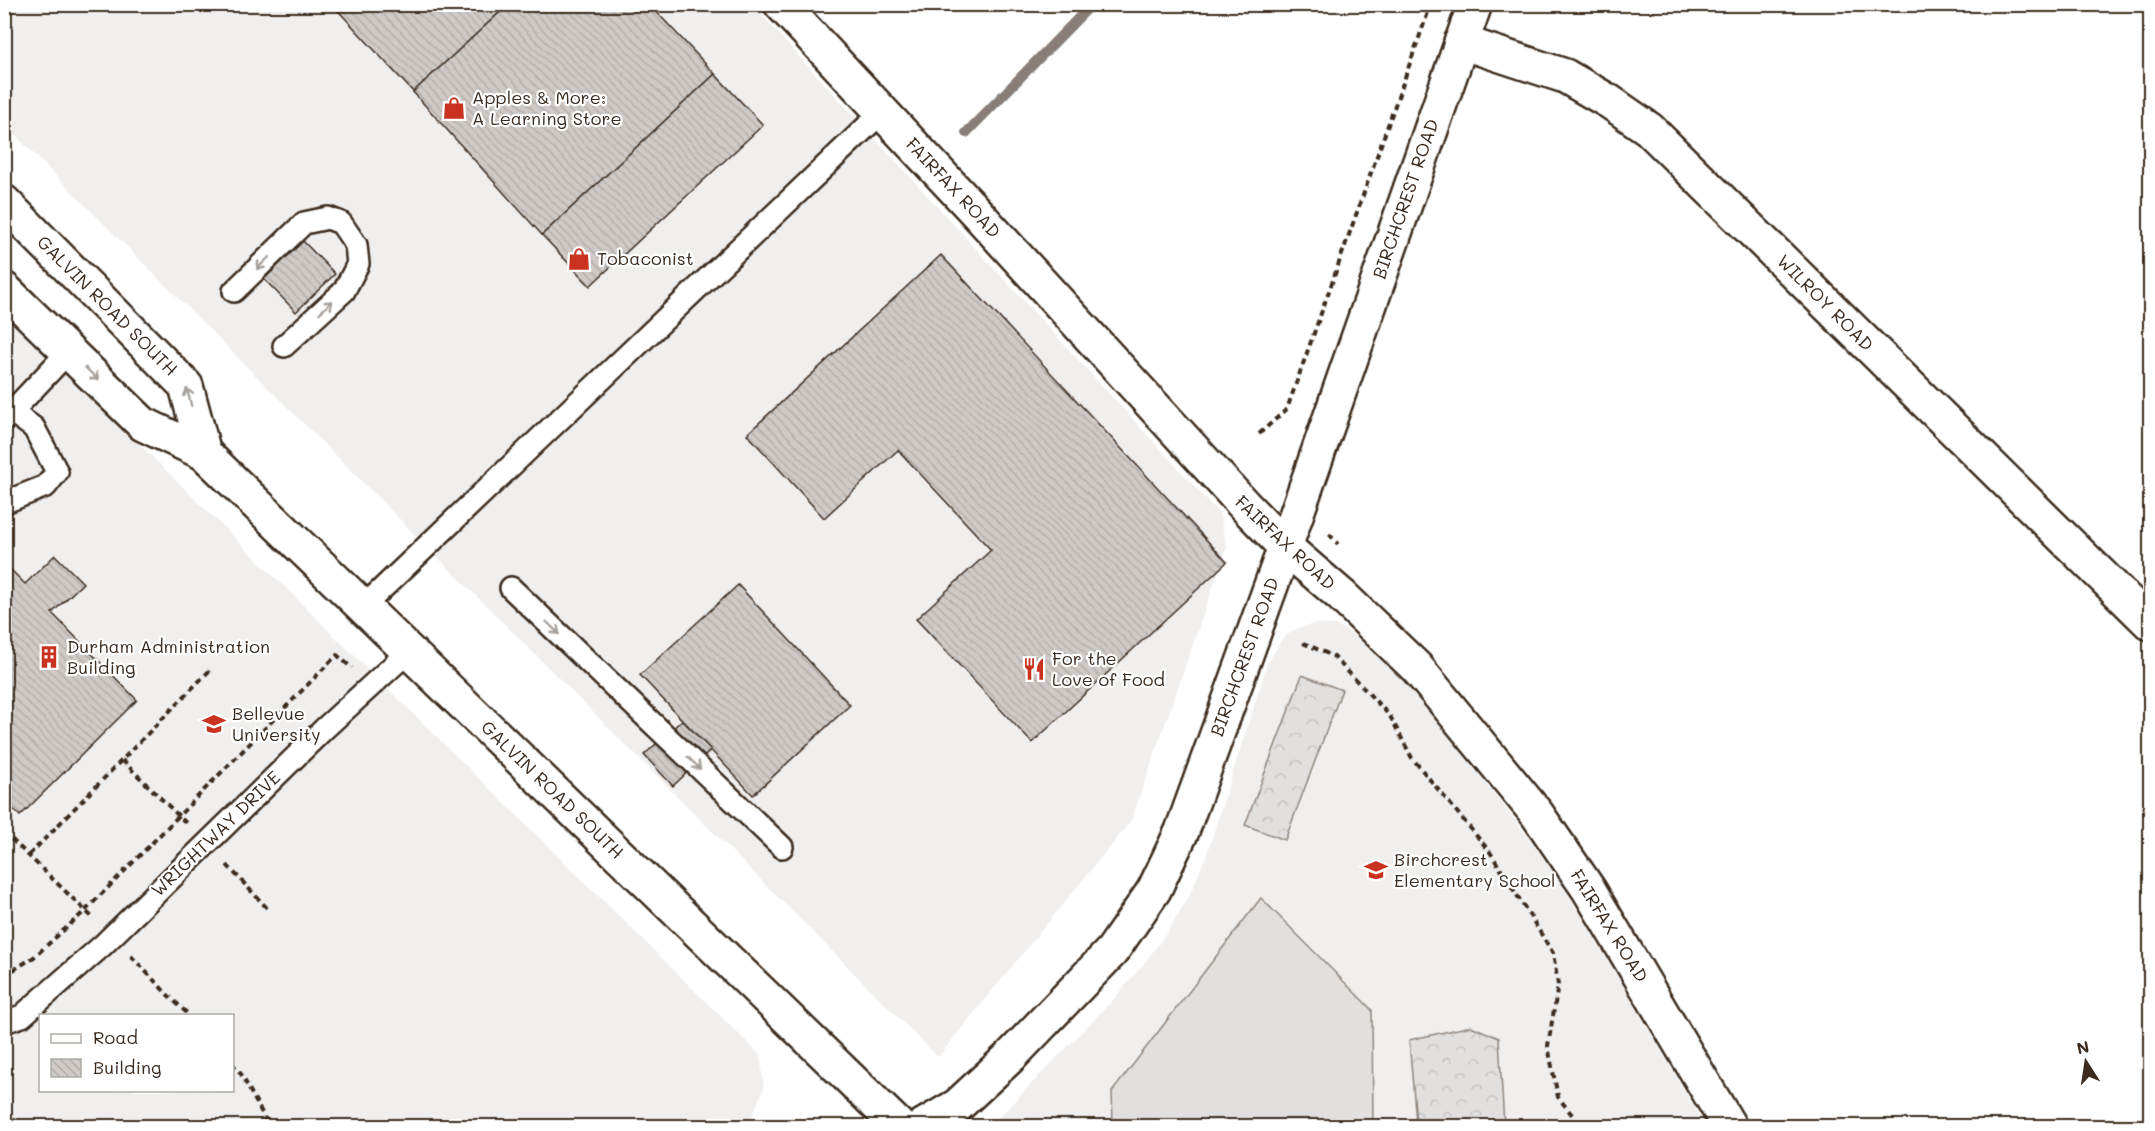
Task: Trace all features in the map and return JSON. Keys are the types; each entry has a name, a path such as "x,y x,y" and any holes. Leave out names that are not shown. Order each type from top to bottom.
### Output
{"street":[{"name":"FAIRFAX ROAD","path":"781,4 1236,496 1285,547 1342,596 1417,668 1537,814 1589,890 1730,1126"},
{"name":"BIRCHCREST ROAD","path":"923,1126 957,1106 1036,1030 1112,951 1154,890 1182,831 1285,547 1474,4"},
{"name":"WILROY ROAD","path":"1461,42 1565,76 1610,102 1649,129 2151,623"},
{"name":"GALVIN ROAD SOUTH","path":"4,202 186,386 204,453"},
{"name":"GALVIN ROAD SOUTH","path":"4,289 143,424 204,453 899,1126"}],"lane":[{"path":"363,607 882,112"},
{"path":"234,291 304,223 328,218 341,223 356,245 358,264 344,291 284,346"},
{"path":"4,499 9,501 46,486 57,471 34,428 8,416 69,351"},
{"path":"511,588 782,847"},
{"name":"WRIGHTWAY DRIVE","path":"13,1019 112,936 325,728 409,651"}],"path":[{"path":"1259,434 1287,409 1431,4"},
{"path":"1302,643 1333,656 1390,716 1412,758 1490,852 1553,953 1558,986 1548,1046 1558,1096 1581,1126"},
{"path":"4,976 34,957 86,910 337,655 372,685"},
{"path":"29,855 211,669"},
{"path":"122,760 143,782"},
{"path":"4,832 86,910 188,1014"},
{"path":"4,865 11,972"},
{"path":"234,1065 269,1126"}],"shaded area":[{"path":"4,5 752,5 1219,513 1227,547 1131,821 938,1057 5,125"},
{"name":"Bellevue University","path":"4,315 128,433 760,1055 764,1088 749,1123 725,1126 5,1126"},
{"name":"Birchcrest Elementary School","path":"1314,624 1335,625 1353,634 1374,650 1401,677 1520,826 1560,882 1592,933 1705,1126 997,1126 999,1117 1113,1000 1166,934 1188,898 1206,857 1267,664 1283,638 1297,628"}],"green space":[{"path":"1302,675 1342,690 1285,840 1245,825"},
{"path":"1261,898 1372,1010 1373,1126 1113,1125 1112,1092"},
{"path":"1471,1026 1499,1038 1504,1126 1423,1126 1416,1122 1409,1040"}],"building":[{"path":"332,4 509,4 413,92"},
{"path":"509,4 649,4 715,74 542,235 413,92"},
{"path":"715,74 763,125 590,286 542,235"},
{"path":"303,241 335,274 296,312 264,279"},
{"path":"941,255 1227,562 1032,743 916,619 991,550 898,450 824,518 747,434"},
{"name":"Durham Administration Building","path":"55,555 83,583 52,613 137,700 20,816 4,800 4,563 25,584"},
{"path":"738,585 850,705 753,795 640,675"},
{"path":"682,720 711,750 673,786 644,755"}],"waterway":[{"path":"966,133 1092,4"}],"place":[{"name":"Apples & More: A Learning Store","path":"454,108"},
{"name":"Tobaconist","path":"579,259"},
{"name":"Durham Administration Building","path":"49,657"},
{"name":"For the Love of Food","path":"1034,669"},
{"name":"Bellevue University","path":"214,724"},
{"name":"Birchcrest Elementary School","path":"1376,870"}]}
